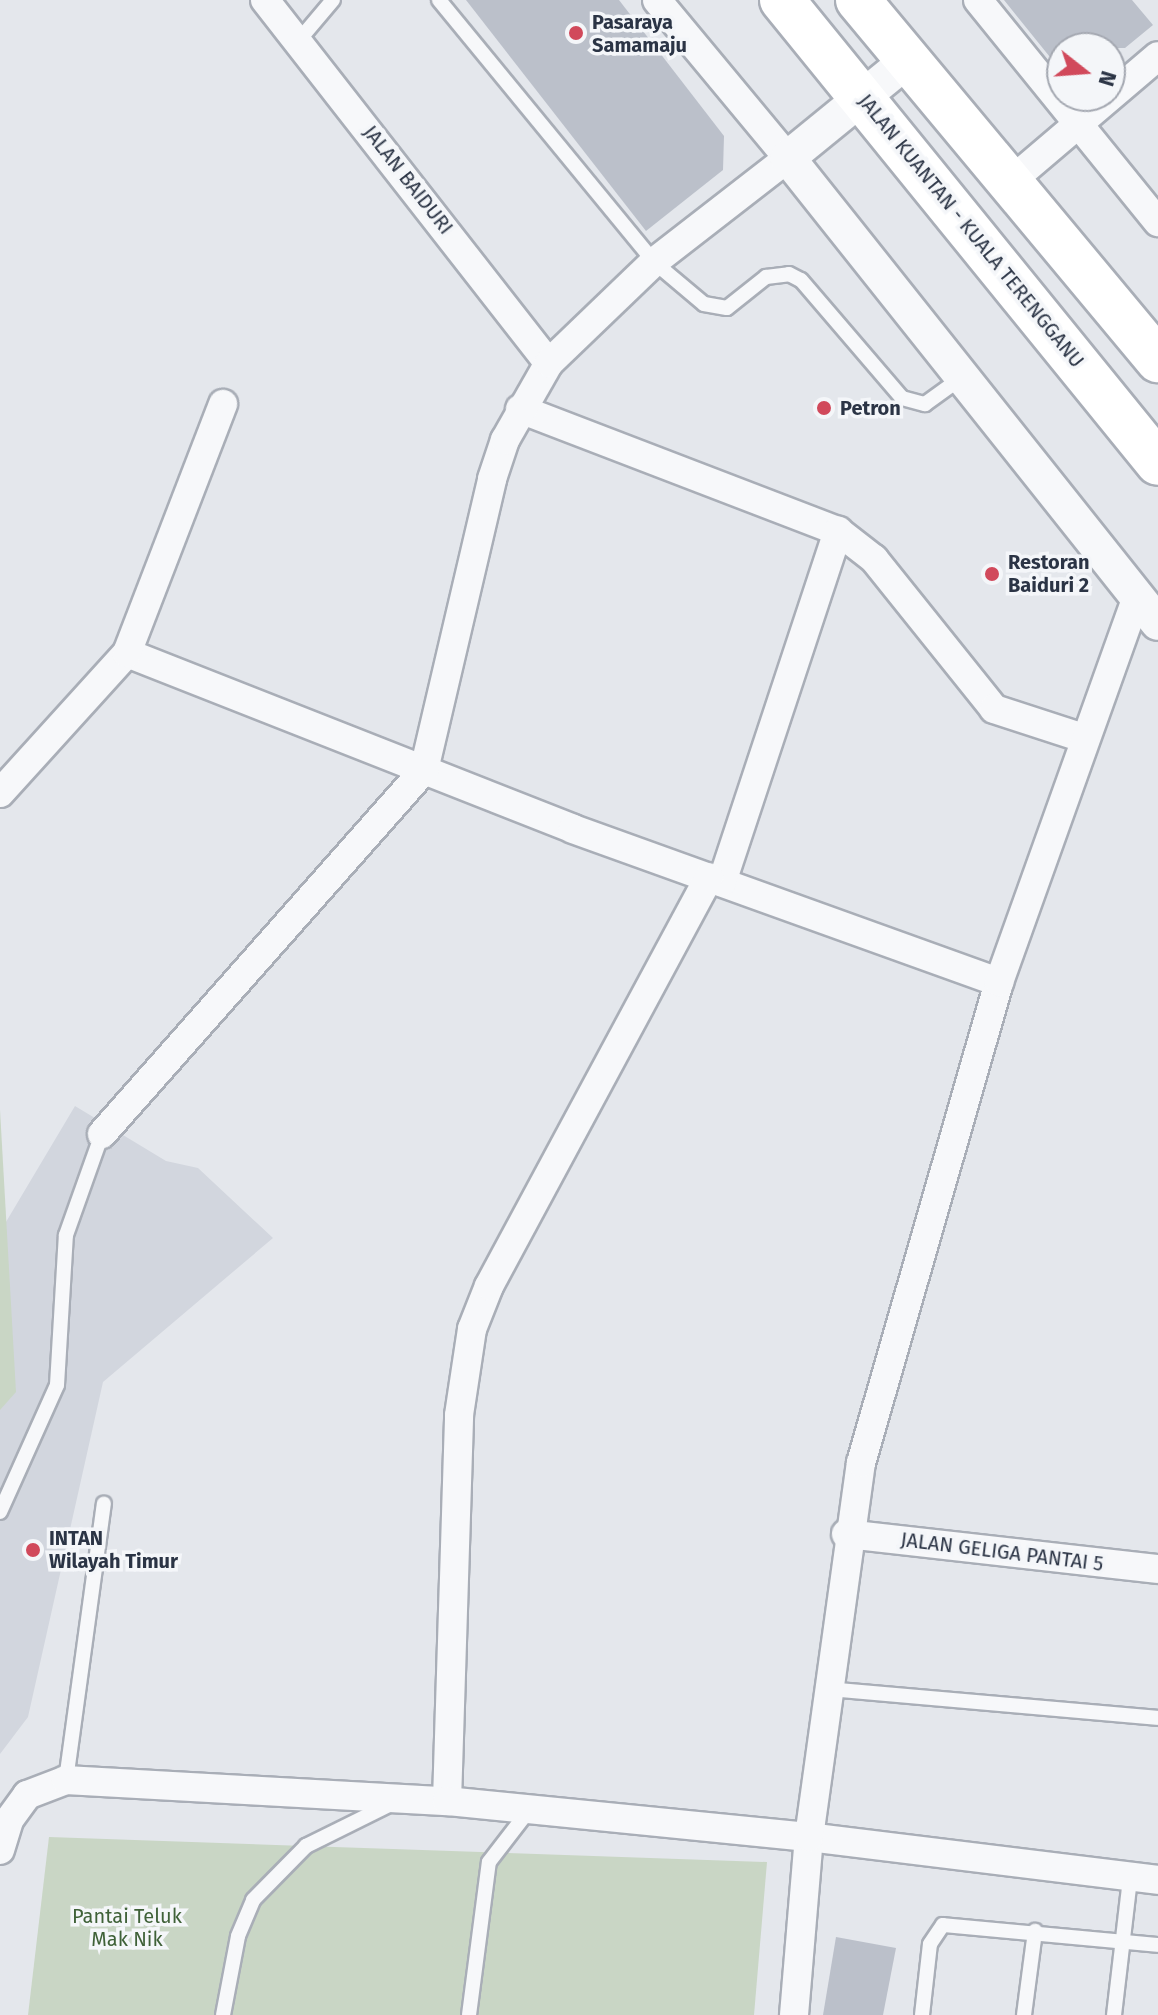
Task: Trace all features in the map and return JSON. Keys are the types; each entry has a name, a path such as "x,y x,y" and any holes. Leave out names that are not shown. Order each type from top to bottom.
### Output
{"highway":[{"name":"JALAN KUANTAN - KUALA TERENGGANU","path":"782,0 1158,463"},
{"path":"858,0 1158,360"}],"street":[{"name":"JALAN BAIDURI","path":"265,0 300,39 549,363"},
{"path":"657,0 964,376 1148,609 1083,738 999,982 846,1534 809,1837 794,2015"},
{"path":"978,0 1158,222"},
{"path":"1010,182 1158,56"},
{"path":"102,1134 424,770 492,479 520,409 549,363 654,262 908,60"},
{"path":"0,793 127,653 223,404"},
{"path":"520,409 838,531 874,559 994,709 1083,738"},
{"path":"447,1801 459,1415 472,1329 489,1286 715,880 838,531"},
{"path":"127,653 715,880 999,982"},
{"name":"JALAN GELIGA PANTAI 5","path":"846,1534 1158,1569"},
{"path":"0,1850 9,1820 27,1795 66,1780 447,1801 809,1837 1144,1879"}],"lane":[{"path":"300,39 333,0"},
{"path":"439,0 654,262 718,308 766,277 789,274 801,280 915,405 925,404 964,376"},
{"path":"1,1514 57,1385 66,1235 102,1134"},
{"path":"66,1780 104,1504"},
{"path":"828,1689 1158,1718"},
{"path":"223,2015 238,1936 253,1900 306,1846 402,1799"},
{"path":"469,2015 489,1862 530,1810"},
{"path":"1114,2015 1122,1941 1144,1879"},
{"path":"922,2015 930,1944 943,1925 1035,1931 1158,1945"},
{"path":"1024,2015 1035,1931"}],"shaded area":[{"name":"INTAN Wilayah Timur","path":"75,1106 166,1161 198,1168 273,1238 103,1382 28,1717 0,1754 0,1232"}],"green space":[{"path":"0,1110 16,1392 0,1410"},
{"name":"Pantai Teluk Mak Nik","path":"49,1837 767,1862 754,2015 28,2015"}],"building":[{"path":"466,0 619,0 724,136 723,170 646,231"},
{"path":"1004,0 1132,0 1153,25 1126,47 1126,32 1046,32 1046,52"},
{"path":"836,1937 896,1948 883,2015 823,2015"}],"place":[{"name":"Pasaraya Samamaju","path":"576,33"},
{"name":"Petron","path":"824,408"},
{"name":"Restoran Baiduri 2","path":"992,574"},
{"name":"INTAN Wilayah Timur","path":"33,1550"}]}
